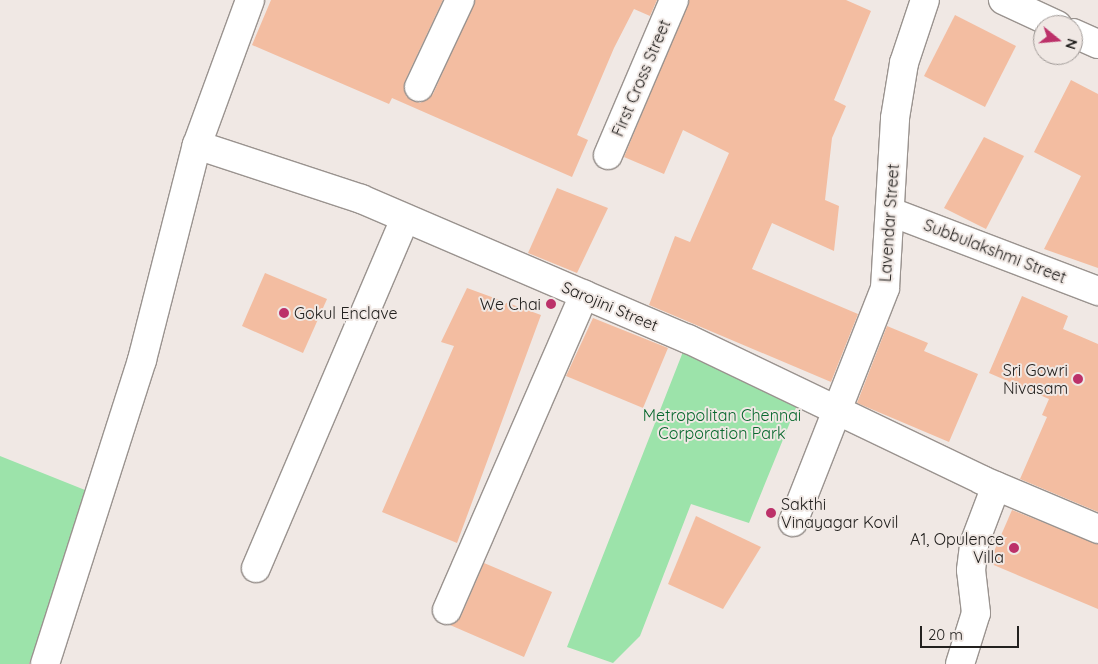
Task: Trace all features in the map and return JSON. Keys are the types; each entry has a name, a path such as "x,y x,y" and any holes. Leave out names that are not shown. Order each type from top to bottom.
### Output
{"street":[{"path":"45,664 142,360 197,145 250,0"},
{"path":"419,87 460,0"},
{"name":"First Cross Street","path":"608,155 674,0"},
{"path":"1003,0 1035,15"},
{"name":"Lavendar Street","path":"793,522 839,414 885,288 891,212 895,118 917,2"},
{"path":"1083,37 1098,44"},
{"name":"Sarojini Street","path":"197,145 361,199 405,220 584,295 839,414 1098,529"},
{"name":"Subbulakshmi Street","path":"891,212 1098,291"},
{"path":"256,568 405,220"},
{"path":"447,610 584,295"},
{"path":"960,664 976,614 971,570 974,544 1005,489"}],"green space":[{"name":"Metropolitan Chennai Corporation Park","path":"688,339 802,393 749,523 691,504 640,636 613,663 567,647"},
{"path":"0,456 90,492 29,664 0,664"}],"building":[{"path":"271,0 443,0 405,81 406,96 420,103 433,94 475,0 657,0 650,16 634,9 614,48 577,135 588,140 572,177 392,98 389,104 252,45"},
{"path":"689,0 846,0 871,11 834,100 846,106 832,138 825,200 839,206 834,251 772,223 752,269 858,314 831,382 649,305 675,236 690,242 729,153 683,130 664,174 624,157"},
{"path":"955,15 1016,46 985,107 924,76"},
{"path":"1071,80 1098,94 1098,268 1044,249 1081,176 1034,152"},
{"path":"984,137 1024,156 986,229 944,208"},
{"path":"557,188 608,208 577,273 528,253"},
{"name":"Gokul Enclave","path":"265,273 327,299 303,353 242,326"},
{"path":"467,288 541,315 457,543 382,512 454,346 441,342"},
{"path":"1022,296 1068,316 1063,329 1098,344 1098,512 1020,479 1047,417 1042,415 1049,399 989,373"},
{"path":"593,318 668,348 643,408 566,376"},
{"path":"887,326 928,343 924,351 978,374 949,442 857,403"},
{"path":"1012,510 1098,544 1098,609 989,563"},
{"path":"696,516 761,547 723,609 668,584"},
{"path":"484,563 552,592 524,657 450,625 461,616"}],"place":[{"name":"We Chai","path":"551,304"},
{"name":"Gokul Enclave","path":"284,313"},
{"name":"Sri Gowri Nivasam","path":"1078,379"},
{"name":"Sakthi Vinayagar Kovil","path":"771,513"},
{"name":"A1, Opulence Villa","path":"1014,548"}]}
